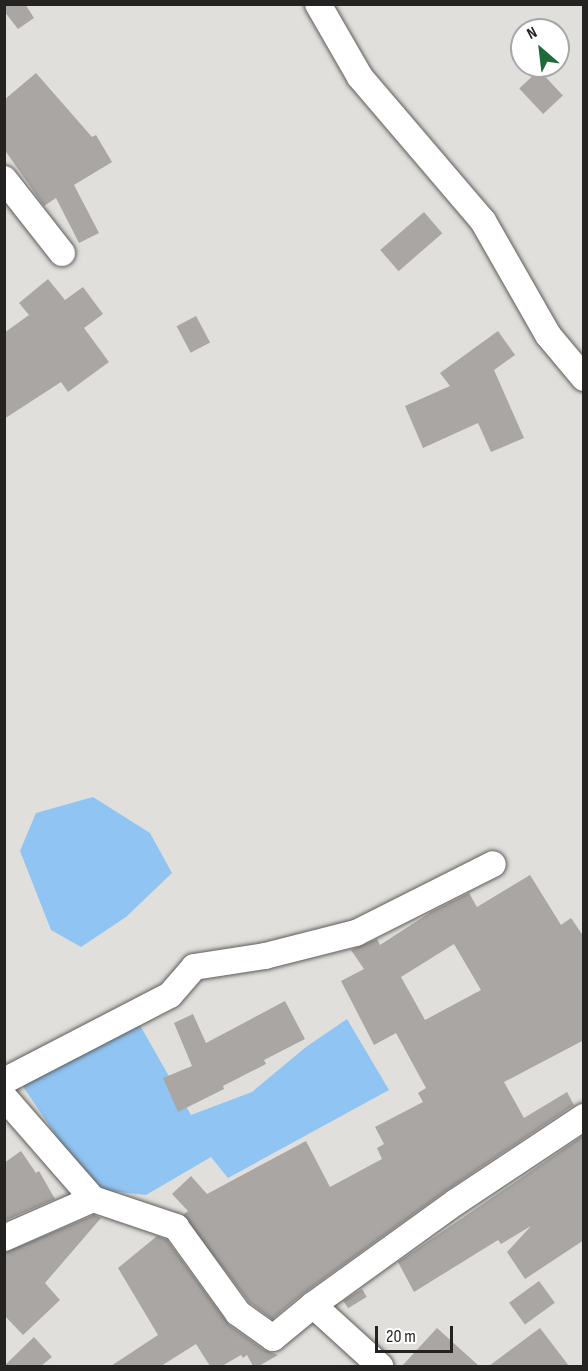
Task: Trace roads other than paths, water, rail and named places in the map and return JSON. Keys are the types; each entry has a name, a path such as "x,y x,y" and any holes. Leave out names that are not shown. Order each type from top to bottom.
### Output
{"street":[{"path":"318,4 360,76 483,221 548,335 584,378"},
{"path":"4,179 62,253"},
{"path":"4,1081 170,995 195,967 265,956 356,933 494,864"},
{"path":"4,1097 93,1199 176,1227 238,1314 273,1338 313,1305 456,1202 584,1118"},
{"path":"4,1238 15,1231 93,1199"},
{"path":"313,1305 380,1366"}],"water":[{"path":"93,797 150,833 172,873 126,917 81,947 51,930 20,851 36,813"},
{"path":"347,1019 389,1090 228,1178 211,1157 146,1195 92,1189 20,1082 137,1020 191,1115 252,1092 306,1047"}]}
